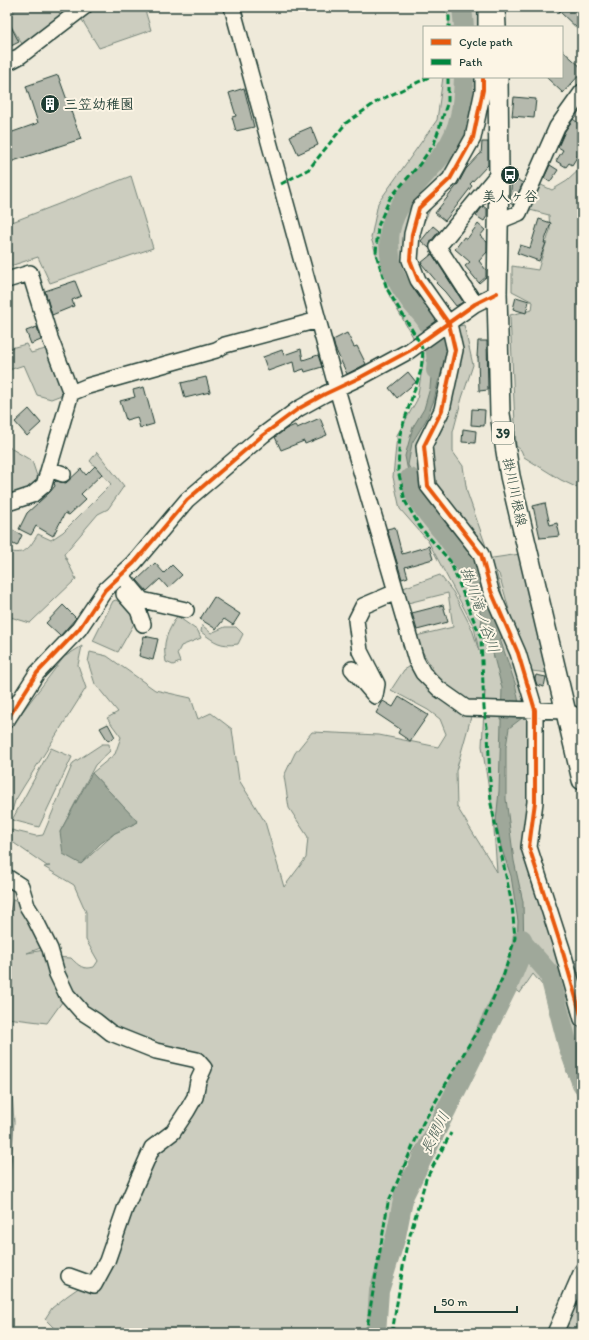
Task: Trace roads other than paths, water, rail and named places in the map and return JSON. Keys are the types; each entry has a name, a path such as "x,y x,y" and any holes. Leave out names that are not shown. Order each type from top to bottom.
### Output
{"main road":[{"path":"495,7 496,26"},
{"name":"掛川川根線","path":"498,78 499,221 497,293 500,414 510,476 574,714 582,780"}],"street":[{"path":"7,63 20,56 84,7"},
{"path":"232,7 336,389 416,660 423,673 440,689 466,708 534,710 574,714"},
{"path":"486,7 486,26"},
{"path":"483,78 483,90 473,138 450,179 419,208 412,234 410,260 418,280 446,326 455,350 442,410 424,446 428,486 481,554 491,591 518,653 534,710 536,762 535,802 529,846 562,949 582,1019"},
{"path":"499,221 519,212 557,127 582,92"},
{"path":"475,304 438,247 499,173"},
{"path":"7,280 30,273 50,338 71,393 56,471 44,485 32,495 11,502"},
{"path":"7,720 37,673 79,629 100,596 134,563 187,500 263,435 298,409 409,351 475,304 497,293"},
{"path":"71,393 225,346 318,320"},
{"path":"118,579 142,600 186,610"},
{"path":"118,579 138,610 143,624"},
{"path":"352,669 375,696 377,684 360,651 356,620 363,606 396,592"},
{"path":"7,877 21,886 27,906 50,949 57,974 68,994 82,1012 111,1033 156,1051 197,1060 204,1068 198,1081 195,1097 187,1111 172,1132 152,1148 125,1209 107,1260 94,1285 69,1276"},
{"path":"558,1332 582,1271"}],"water":[{"path":"445,337 446,347 434,400 426,420 412,443 408,465 427,505 445,530 450,540 412,492 405,456 413,427 424,409 430,388 433,355 431,347"},
{"path":"469,562 477,573 492,613 501,623 506,636 500,639 515,683 522,718 509,728 506,747 506,799 514,861 523,902 524,952 516,972 518,921 511,876 501,847 496,821 499,791 502,688 490,642 484,643 481,625 482,618 465,569"},
{"path":"92,773 138,822 115,833 100,844 81,864 63,854 60,832"}],"waterway":[{"name":"掛川滝ノ谷川","path":"462,7 464,26"},
{"name":"掛川滝ノ谷川","path":"436,370 435,346 430,327 424,317 411,302 395,276 390,258 389,236 393,219 398,209 412,189 450,143 458,125 462,107 464,78"},
{"name":"掛川滝ノ谷川","path":"410,478 412,487 419,502 460,555 471,576 476,591"},
{"name":"長間川","path":"376,1333 379,1291 396,1236 404,1195 508,986 521,954 522,939"},
{"name":"掛川滝ノ谷川","path":"522,942 549,973 568,1046 582,1084"}],"place":[{"name":"三笠幼稚園","path":"50,104"},
{"name":"美人ヶ谷","path":"510,175"}]}
